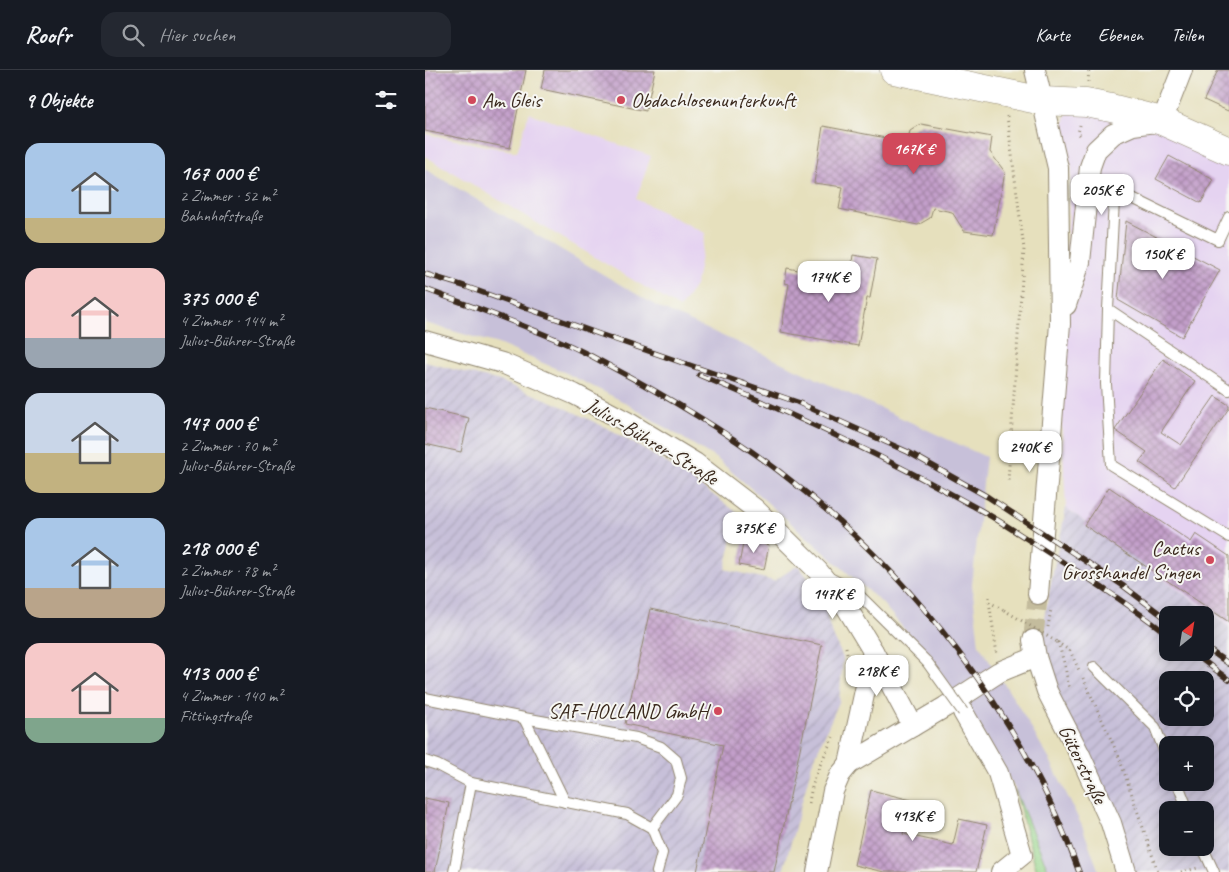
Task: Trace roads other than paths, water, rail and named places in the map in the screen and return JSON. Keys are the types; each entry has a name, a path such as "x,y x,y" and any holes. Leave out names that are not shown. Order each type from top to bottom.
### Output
{"street":[{"path":"894,70 936,74 1004,93 1043,101 1086,103 1162,121 1229,151"},
{"path":"1035,70 1058,168 1060,324 1045,600"},
{"path":"1162,121 1181,70"},
{"path":"1060,324 1079,262 1090,167 1096,150 1113,134 1133,125 1162,121"},
{"name":"Julius-Bührer-Straße","path":"425,342 502,363 574,394 629,423 695,463 755,509 818,571 847,608 873,651 913,726"},
{"name":"Güterstraße","path":"913,726 1038,646 1047,691 1080,755 1111,823 1126,872"},
{"path":"849,764 873,651"},
{"path":"963,712 998,773 1024,864 1001,872"},
{"path":"817,872 833,791 840,775 849,764 913,726"}],"lane":[{"path":"1229,217 1218,240 1116,190 1108,309 1106,384 1111,465 1229,537"},
{"path":"1108,309 1229,390"},
{"path":"818,571 855,591 927,662 963,712"},
{"path":"1094,667 1155,727 1159,737"},
{"path":"425,698 637,738 661,747 676,760 681,778 677,795 652,828"},
{"path":"524,718 565,802"},
{"path":"425,761 437,765 471,783 627,814 652,828 662,853 657,872"},
{"path":"454,872 471,783"},
{"path":"1207,856 1214,872"}],"tunnel":[{"path":"1033,640 1038,594"}],"railway":[{"path":"425,274 797,402 908,452 988,497 1122,585 1159,613"},
{"path":"425,289 554,338 628,376 673,401 738,442 780,472 828,512 874,555 918,602 958,651 995,704 1027,758 1056,814 1079,872"},
{"path":"699,375 842,438 913,473 1010,528 1098,585 1159,628"},
{"path":"1214,653 1229,664"},
{"path":"1204,661 1229,680"}],"place":[{"name":"Am Gleis","path":"472,100"},
{"name":"Obdachlosenunterkunft","path":"621,100"},
{"name":"Cactus Grosshandel Singen","path":"1210,560"},
{"name":"SAF-HOLLAND GmbH","path":"718,711"}]}
